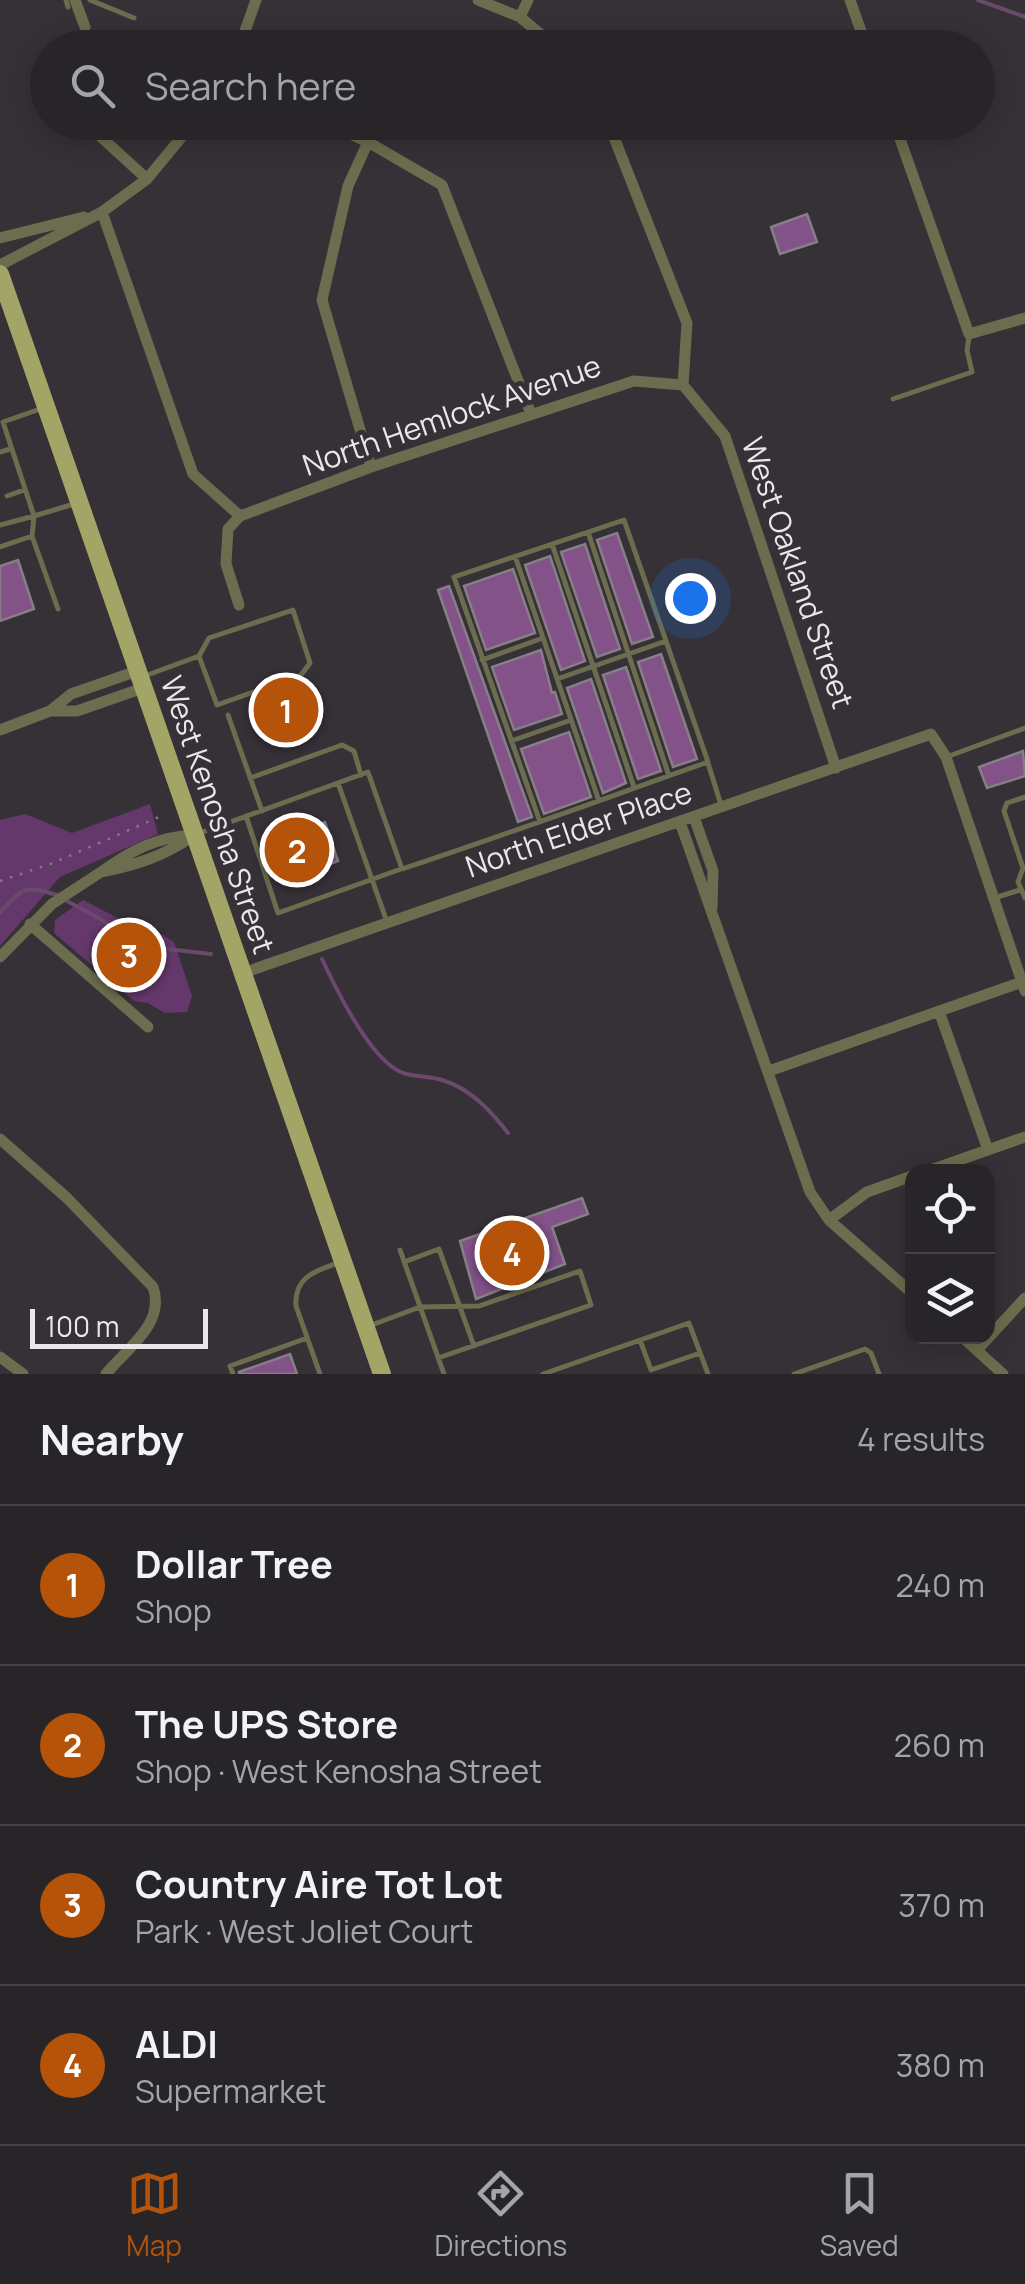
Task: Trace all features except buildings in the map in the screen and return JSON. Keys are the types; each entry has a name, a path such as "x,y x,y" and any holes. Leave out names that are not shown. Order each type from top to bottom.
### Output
{"main road":[{"name":"West Kenosha Street","path":"0,274 382,1374"}],"street":[{"path":"246,30 256,0"},
{"path":"478,0 520,16 536,30"},
{"path":"520,16 528,0"},
{"path":"850,0 861,30"},
{"path":"70,2 85,28"},
{"path":"104,140 147,179"},
{"path":"0,265 102,212 147,179 179,140"},
{"path":"364,140 442,186 531,414"},
{"path":"615,140 687,323 682,384"},
{"path":"900,140 969,334 1025,318"},
{"path":"368,142 348,186 322,300 371,468"},
{"path":"0,238 102,212"},
{"path":"102,212 193,474 240,516 228,529 226,564 240,605"},
{"name":"North Hemlock Avenue","path":"240,516 634,381 682,384"},
{"name":"West Oakland Street","path":"682,384 726,436 836,768"},
{"path":"0,730 50,711 77,710 140,679"},
{"name":"North Elder Place","path":"243,973 931,734 946,756"},
{"path":"768,1071 939,1011 1024,987 946,756"},
{"path":"694,817 713,871 712,908"},
{"path":"680,822 810,1192 830,1220 905,1288"},
{"path":"0,957 52,904 132,849 166,836 194,835"},
{"path":"30,924 148,1026"},
{"path":"939,1011 988,1150"},
{"path":"948,1164 1025,1137"},
{"path":"0,1139 148,1279 157,1300 155,1314 106,1374"},
{"path":"830,1220 866,1192 905,1178"},
{"path":"976,1350 1024,1298"},
{"path":"970,1344 1003,1374"},
{"path":"0,1357 23,1374"}],"lane":[{"path":"90,0 134,18"},
{"path":"893,398 972,372 967,350 969,334"},
{"path":"46,407 1,421 34,516 32,536 58,608"},
{"path":"0,452 10,449"},
{"path":"7,496 24,490"},
{"path":"0,524 80,502"},
{"path":"540,822 454,577 624,520 722,808"},
{"path":"588,532 670,776"},
{"path":"0,547 32,536"},
{"path":"552,544 635,788"},
{"path":"515,556 599,801"},
{"path":"140,679 199,656 209,638 294,610 310,663 301,675 217,705 199,656"},
{"path":"482,660 543,638"},
{"path":"557,680 666,641"},
{"path":"228,715 262,811"},
{"path":"511,740 571,720"},
{"path":"946,756 1025,728"},
{"path":"250,778 342,745 354,750 361,775"},
{"path":"246,816 278,913 708,762"},
{"path":"194,835 368,772 402,869"},
{"path":"338,784 387,923"},
{"path":"1025,797 1007,803 1004,811 1024,868 1018,882 1025,898"},
{"path":"692,856 706,851"},
{"path":"994,898 1020,890"},
{"path":"400,1250 444,1374"},
{"path":"404,1262 439,1250 474,1346"},
{"path":"320,1374 296,1306 298,1284 315,1272 343,1262"},
{"path":"366,1327 420,1307 479,1306 580,1271 592,1305 438,1358"},
{"path":"543,1374 690,1323 708,1374"},
{"path":"233,1374 230,1366 307,1338"},
{"path":"640,1340 651,1370 700,1353"},
{"path":"794,1374 865,1349 871,1353 879,1374"}],"path":[{"path":"0,881 54,863 158,817"}],"shaded area":[{"path":"150,804 158,834 60,877 0,946 0,820 25,814 72,833"},
{"path":"83,900 174,942 192,996 187,1012 165,1013 148,1003 134,1001 54,933 55,920"}],"waterway":[{"path":"978,0 1025,17"},
{"path":"0,913 30,889 57,895"},
{"path":"65,900 141,946 211,954"},
{"path":"322,959 356,1023 391,1066 462,1089 487,1108 508,1133"}],"place":[{"name":"Dollar Tree","path":"286,710"},
{"name":"The UPS Store","path":"297,850"},
{"name":"Country Aire Tot Lot","path":"129,955"},
{"name":"ALDI","path":"512,1253"}]}
